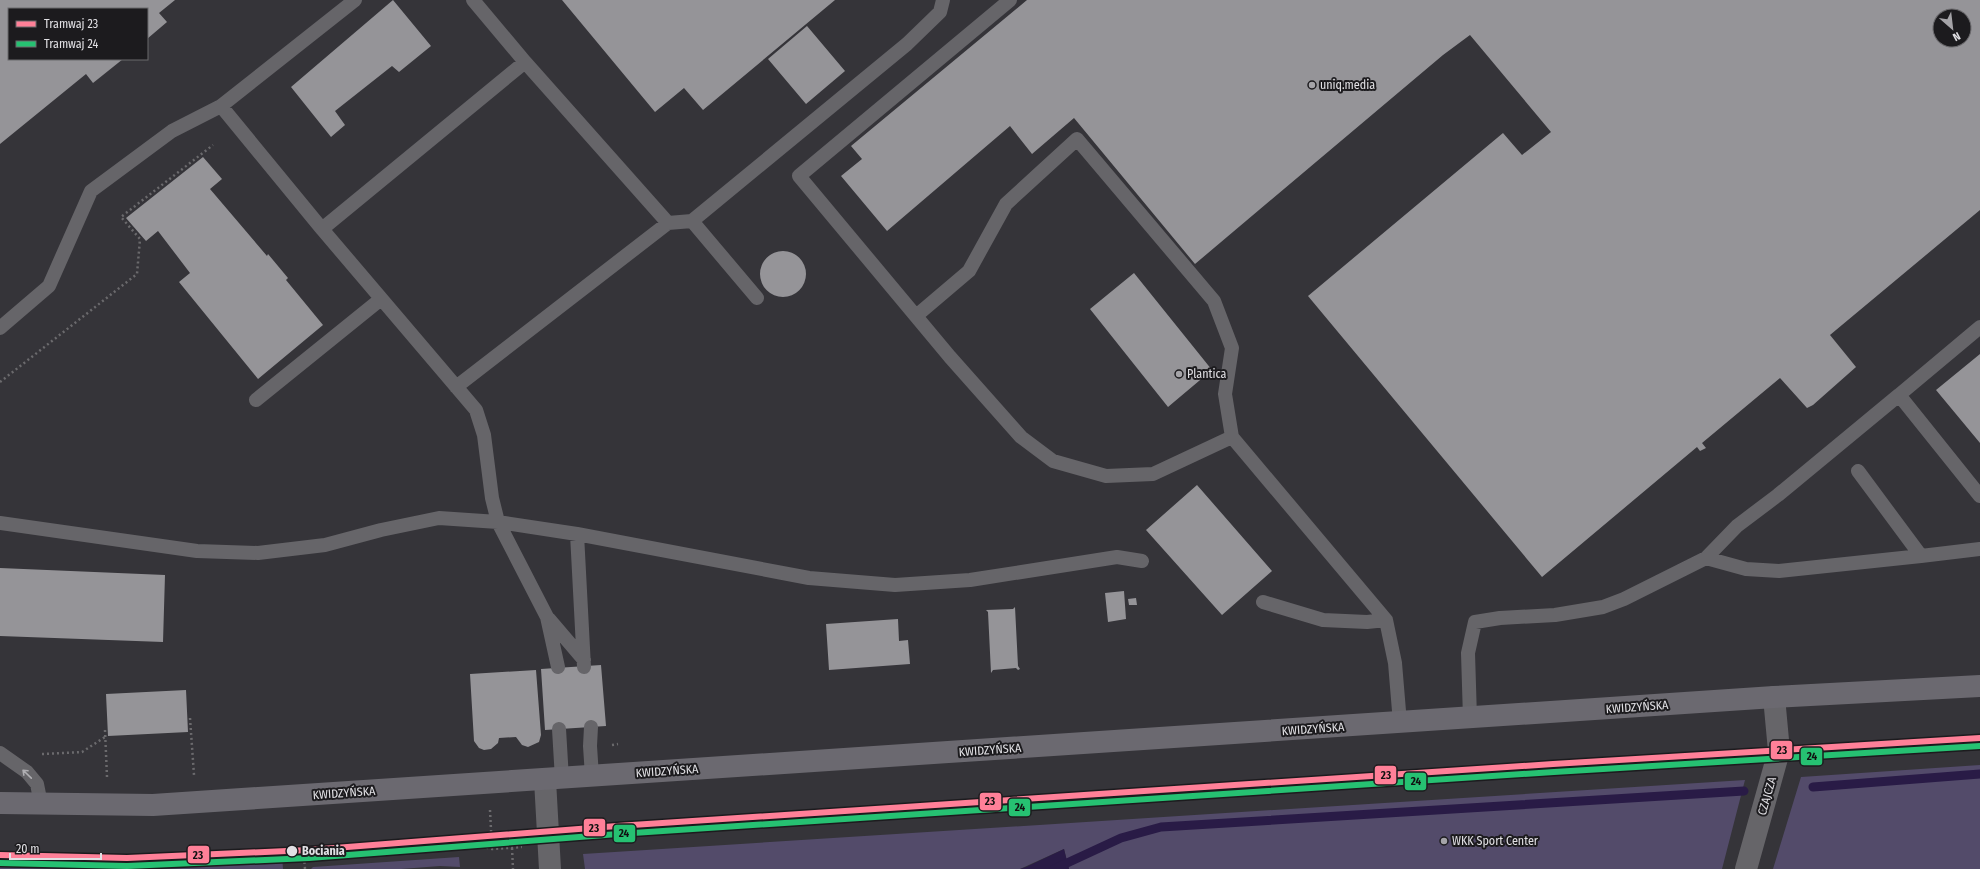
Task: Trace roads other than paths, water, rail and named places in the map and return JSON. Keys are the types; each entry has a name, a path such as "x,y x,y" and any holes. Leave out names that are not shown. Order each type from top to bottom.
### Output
{"street":[{"name":"KWIDZYŃSKA","path":"0,803 153,805 1774,697 1980,686"},
{"name":"CZAJCZA","path":"1746,869 1779,751 1774,697"},
{"path":"550,869 548,845 553,779"}],"lane":[{"path":"0,328 49,286 91,191 172,131 221,106 355,0"},
{"path":"473,0 525,62 668,222"},
{"path":"456,387 668,222 692,221 907,44 940,12 942,0"},
{"path":"1010,0 799,176 950,357 1021,437 1053,461 1106,476 1153,474 1232,437"},
{"path":"322,229 525,62"},
{"path":"221,106 380,299 476,410 484,435 492,498 498,522 547,617 584,663 577,534"},
{"path":"916,316 969,271 1006,204 1077,139 1214,301 1232,348 1225,394 1232,437 1386,620 1394,663 1400,723"},
{"path":"692,221 756,298"},
{"path":"256,400 380,299"},
{"path":"1470,718 1468,653 1475,622 1500,618 1556,614 1603,607 1624,599 1706,558 1737,526 1778,495 1980,327"},
{"path":"1899,395 1980,496"},
{"path":"1858,471 1920,556"},
{"path":"0,523 197,551 258,553 325,545 381,530 439,518 498,522 577,534 810,578 895,585 970,580 1117,557 1142,561"},
{"path":"1706,558 1746,568 1779,571 1980,548"},
{"path":"1263,602 1323,620 1367,622 1386,620"},
{"path":"547,617 558,668"},
{"path":"591,727 590,746 592,776"},
{"path":"553,779 559,730"},
{"path":"0,753 27,772 37,784 41,804"}],"waterway":[{"path":"1813,787 1980,774"},
{"path":"1054,869 1121,838 1161,827 1744,791"}],"tram line":[{"name":"23","path":"0,855 127,858 309,850 617,826 1553,764 1980,738"},
{"name":"24","path":"0,863 127,866 309,858 618,834 1554,772 1980,746"}],"place":[{"name":"uniq.media","path":"1312,85"},
{"name":"Plantica","path":"1179,374"},
{"name":"WKK Sport Center","path":"1444,841"},
{"name":"Bociania","path":"292,851"}]}
